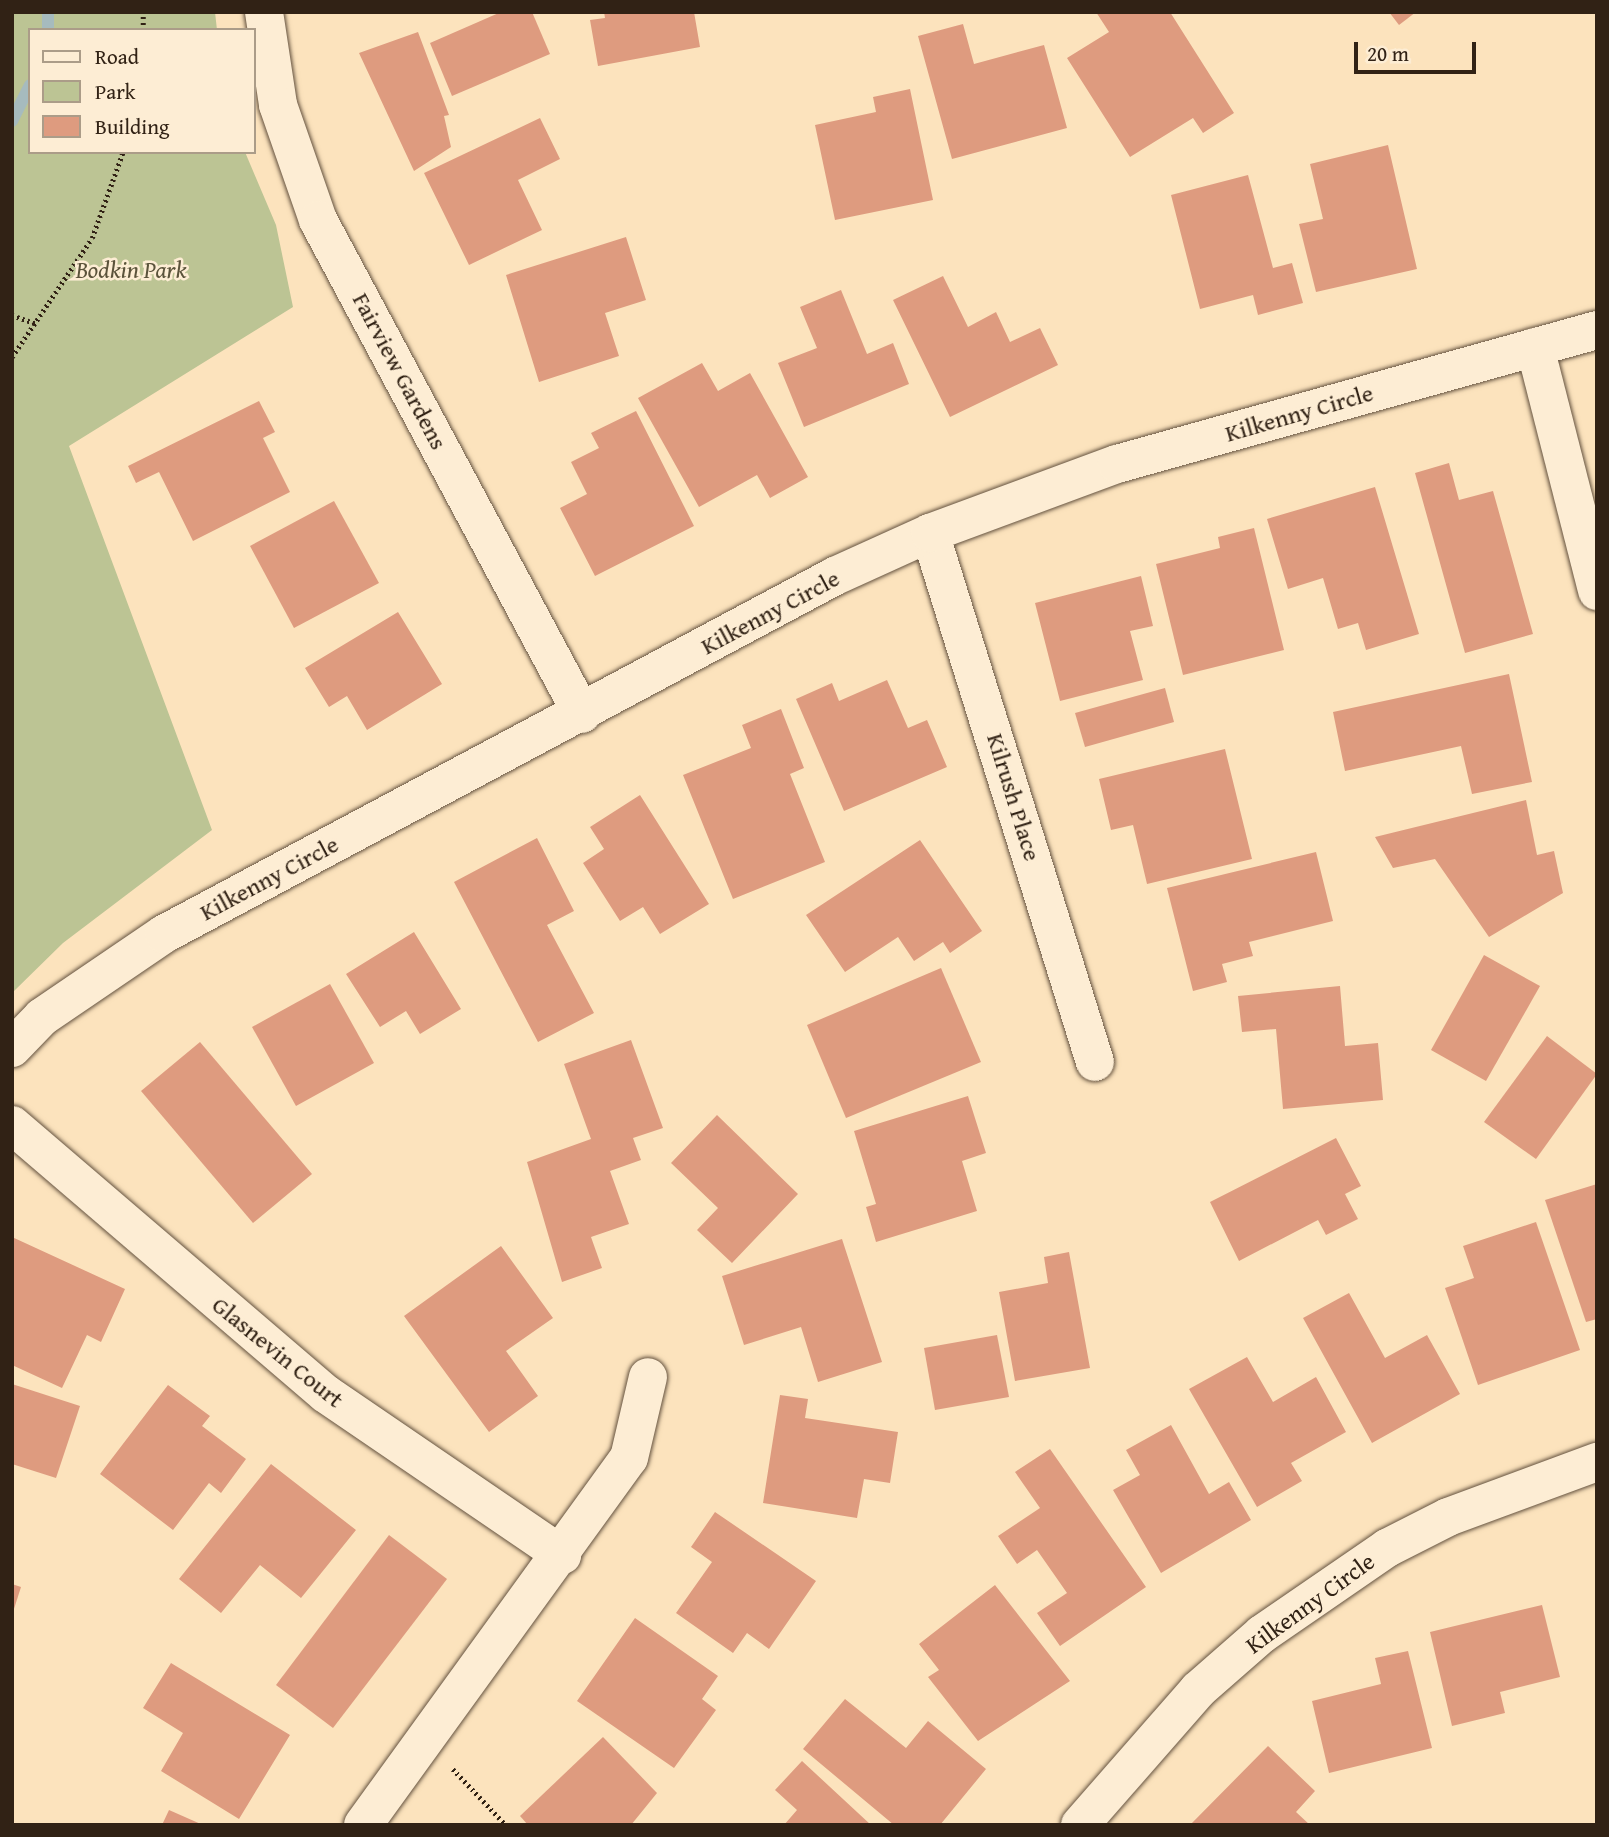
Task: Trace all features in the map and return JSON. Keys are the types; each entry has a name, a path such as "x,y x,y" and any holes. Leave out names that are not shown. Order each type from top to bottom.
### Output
{"street":[{"name":"Fairview Gardens","path":"264,12 278,105 318,220 582,714"},
{"name":"Kilkenny Circle","path":"12,1048 42,1017 164,934 930,533 1117,464 1597,330"},
{"path":"1535,347 1597,591"},
{"name":"Kilrush Place","path":"930,533 1095,1062"},
{"name":"Glasnevin Court","path":"12,1125 326,1394 562,1555"},
{"path":"363,1825 424,1738 562,1555 629,1458 648,1377"},
{"name":"Kilkenny Circle","path":"1080,1825 1198,1690 1274,1626 1387,1548 1436,1523 1597,1462"}],"path":[{"path":"12,357 37,324 92,238 122,154"},
{"path":"12,315 37,324"},
{"path":"424,1738 506,1825"}],"green space":[{"name":"Bodkin Park","path":"12,12 215,12 217,28 28,28 28,154 246,154 276,225 293,307 69,446 212,830 63,943 12,993"}],"building":[{"path":"501,12 532,12 550,54 452,96 430,43"},
{"path":"604,12 694,12 700,47 598,66 590,20 605,18"},
{"path":"1096,12 1170,12 1234,113 1203,133 1193,118 1130,157 1067,58 1109,32"},
{"path":"1389,12 1416,12 1399,25"},
{"path":"963,24 974,64 1044,45 1067,128 952,159 918,36"},
{"path":"418,32 449,115 444,116 451,147 414,171 359,53"},
{"path":"910,89 933,200 835,220 815,125 876,112 873,97"},
{"path":"540,118 560,159 518,180 542,230 469,265 424,173"},
{"path":"1388,145 1417,269 1316,292 1299,224 1323,219 1310,164"},
{"path":"1248,175 1273,268 1292,263 1303,303 1258,315 1253,295 1200,309 1171,195"},
{"path":"626,237 646,300 605,313 619,356 539,382 506,275"},
{"path":"943,276 968,327 996,312 1010,342 1040,328 1058,365 950,417 893,300"},
{"path":"841,290 867,354 893,343 909,384 804,427 778,363 817,348 800,307"},
{"path":"702,363 718,391 750,373 808,477 770,498 757,475 699,507 638,398"},
{"path":"259,401 275,432 263,438 290,492 193,541 159,472 136,483 128,466"},
{"path":"636,411 694,526 595,576 560,508 587,494 571,462 599,448 591,433"},
{"path":"1449,463 1459,500 1493,491 1533,634 1465,653 1415,473"},
{"path":"1375,487 1419,634 1366,650 1358,623 1338,629 1323,578 1288,589 1267,519"},
{"path":"334,501 379,583 294,628 250,546"},
{"path":"1254,528 1284,650 1183,675 1156,564 1220,548 1218,537"},
{"path":"1141,576 1153,626 1130,631 1143,680 1060,701 1035,603"},
{"path":"398,612 442,684 367,730 347,696 329,707 305,668"},
{"path":"1509,674 1532,782 1472,794 1461,746 1345,771 1333,712"},
{"path":"887,680 908,728 927,720 947,767 844,811 796,699 832,683 839,701"},
{"path":"1165,688 1174,722 1085,747 1075,713"},
{"path":"781,709 804,768 790,774 825,862 733,899 683,775 751,748 742,725"},
{"path":"1225,749 1252,859 1147,884 1133,825 1111,830 1099,779"},
{"path":"640,795 709,904 660,934 643,907 620,921 583,863 604,849 590,827"},
{"path":"1526,800 1537,855 1554,851 1563,893 1489,937 1435,859 1393,868 1375,837"},
{"path":"537,838 574,911 547,925 594,1013 538,1042 454,882"},
{"path":"920,840 982,931 950,953 943,942 914,961 898,937 845,972 806,915"},
{"path":"1316,852 1333,921 1249,942 1253,956 1222,964 1227,982 1193,991 1167,888"},
{"path":"414,932 461,1009 420,1034 406,1011 380,1027 346,974"},
{"path":"1484,955 1540,986 1486,1081 1431,1050"},
{"path":"941,968 981,1062 846,1118 807,1025"},
{"path":"330,984 374,1063 296,1106 252,1027"},
{"path":"1340,986 1345,1046 1378,1043 1383,1100 1283,1109 1276,1029 1242,1032 1238,996"},
{"path":"1547,1036 1597,1074 1536,1159 1484,1122"},
{"path":"631,1040 663,1128 633,1138 641,1160 610,1171 629,1224 591,1237 602,1268 562,1282 527,1162 591,1139 564,1064"},
{"path":"200,1042 312,1174 253,1223 141,1091"},
{"path":"968,1096 986,1153 962,1161 977,1211 876,1242 866,1207 876,1204 854,1131"},
{"path":"717,1115 798,1194 732,1263 697,1230 718,1208 671,1163"},
{"path":"1336,1138 1361,1186 1345,1194 1358,1219 1326,1235 1318,1220 1239,1261 1210,1202"},
{"path":"1597,1184 1597,1319 1586,1322 1545,1200"},
{"path":"1536,1222 1580,1350 1478,1385 1445,1288 1474,1278 1463,1246"},
{"path":"12,1237 125,1289 101,1342 87,1335 62,1388 12,1365"},
{"path":"842,1239 882,1362 818,1382 801,1327 744,1345 722,1276"},
{"path":"501,1246 553,1318 506,1351 538,1396 489,1432 404,1316"},
{"path":"1069,1252 1090,1368 1015,1381 999,1292 1048,1283 1044,1257"},
{"path":"1349,1293 1385,1358 1427,1335 1460,1394 1372,1443 1303,1318"},
{"path":"997,1335 1009,1397 935,1410 924,1348"},
{"path":"1247,1357 1273,1402 1316,1377 1346,1432 1291,1463 1302,1481 1257,1507 1189,1389"},
{"path":"12,1384 80,1406 56,1478 12,1464"},
{"path":"168,1385 210,1416 202,1426 246,1459 221,1493 209,1483 173,1530 100,1474"},
{"path":"780,1395 808,1399 805,1418 898,1432 890,1483 864,1479 857,1518 763,1503"},
{"path":"1171,1425 1209,1494 1229,1482 1251,1520 1161,1573 1113,1490 1140,1475 1126,1450"},
{"path":"1050,1449 1146,1587 1060,1646 1037,1613 1067,1593 1037,1550 1017,1564 998,1536 1040,1508 1015,1472"},
{"path":"271,1464 356,1530 301,1598 260,1565 221,1613 179,1579"},
{"path":"715,1512 816,1581 769,1649 747,1633 733,1653 676,1613 712,1562 691,1547"},
{"path":"389,1535 447,1579 333,1728 276,1685"},
{"path":"12,1584 21,1587 13,1612 12,1612"},
{"path":"995,1585 1070,1681 978,1741 928,1677 939,1670 919,1644"},
{"path":"1542,1605 1560,1677 1500,1692 1505,1713 1452,1726 1430,1632"},
{"path":"635,1618 718,1676 702,1699 716,1710 674,1768 577,1701"},
{"path":"1408,1651 1432,1748 1329,1773 1312,1701 1381,1684 1375,1658"},
{"path":"171,1663 290,1735 239,1819 161,1771 183,1733 143,1708"},
{"path":"845,1699 906,1748 928,1721 986,1769 940,1825 894,1825 803,1749"},
{"path":"603,1737 657,1793 631,1825 528,1825 520,1816"},
{"path":"1268,1746 1315,1791 1296,1812 1310,1825 1190,1825"},
{"path":"802,1761 871,1825 784,1825 797,1810 775,1790"},
{"path":"169,1810 203,1825 162,1825"}],"waterway":[{"path":"48,12 48,28"},
{"path":"12,121 28,89"}]}
